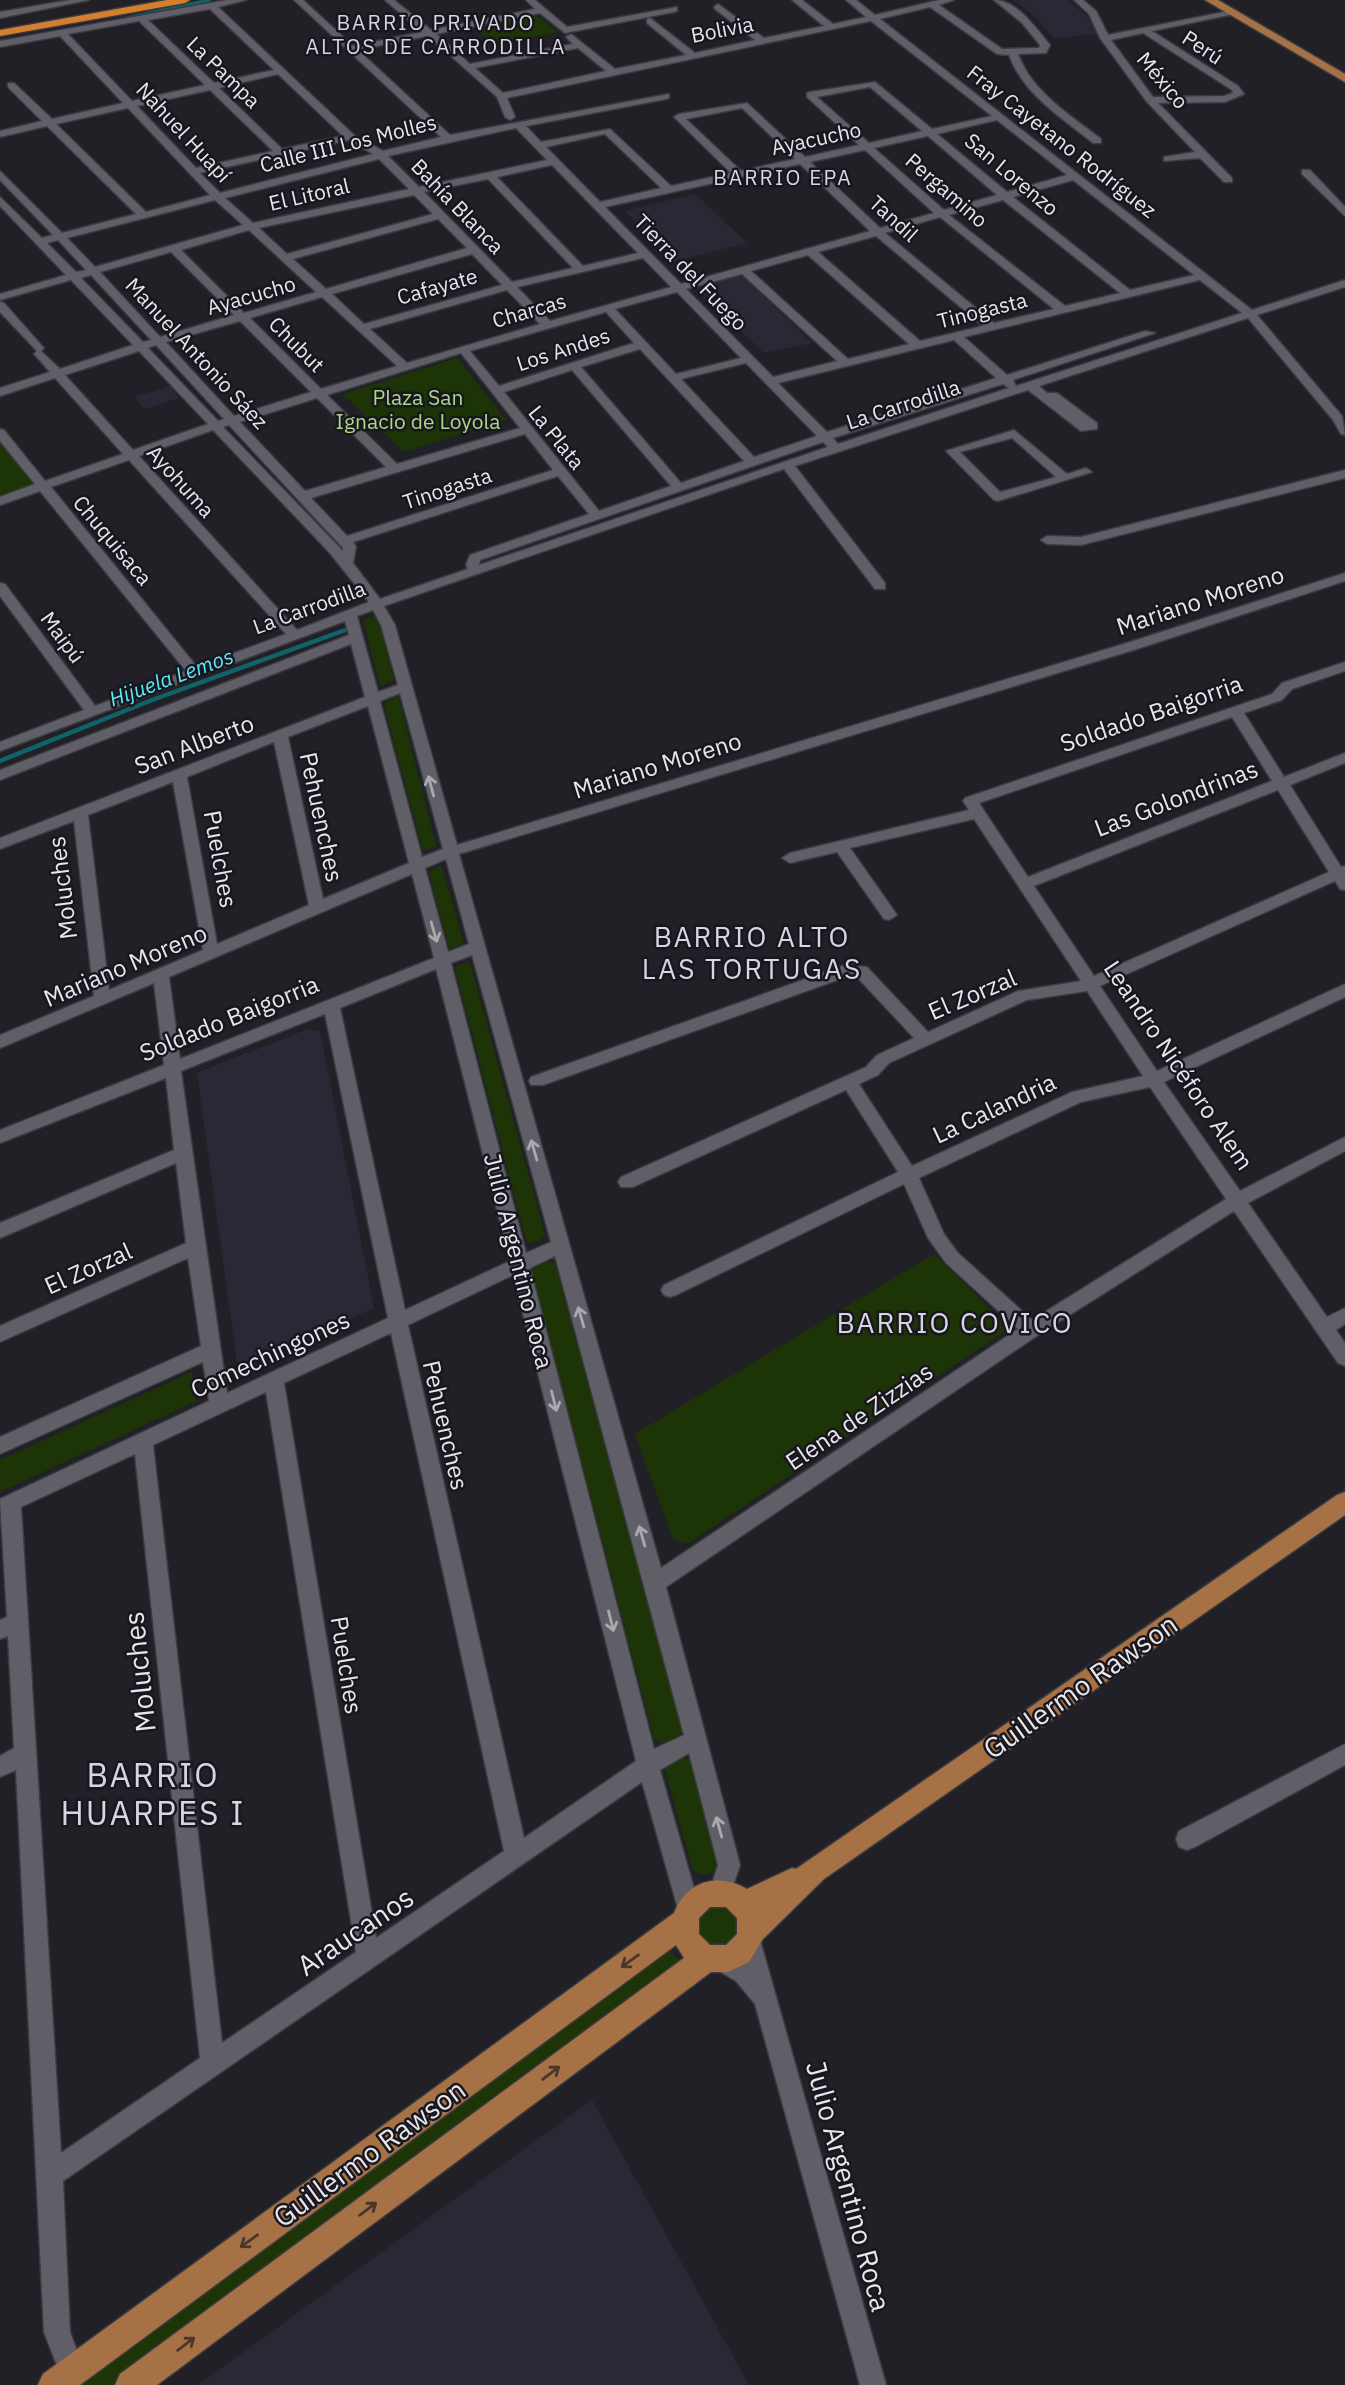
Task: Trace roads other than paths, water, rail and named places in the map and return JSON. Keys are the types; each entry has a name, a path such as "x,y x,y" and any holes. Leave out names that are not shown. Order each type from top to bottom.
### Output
{"highway":[{"path":"0,26 74,7 113,8 157,0"},
{"path":"0,34 143,13 185,0"}],"main road":[{"path":"1210,0 1345,79"},
{"name":"Guillermo Rawson","path":"741,1917 815,1870 1344,1505"},
{"path":"702,1896 741,1917 738,1954 714,1959 692,1947 687,1939 687,1915 702,1896"},
{"name":"Guillermo Rawson","path":"63,2379 687,1915"},
{"name":"Guillermo Rawson","path":"131,2385 714,1959"}],"street":[{"path":"0,15 74,7 85,0"},
{"path":"0,44 62,33 143,13 242,0"},
{"path":"298,0 448,138"},
{"name":"Tierra del Fuego","path":"389,0 501,96 514,120 836,448"},
{"path":"530,0 611,71"},
{"path":"796,0 832,27"},
{"name":"Fray Cayetano Rodríguez","path":"850,0 1249,313 1338,419 1345,432"},
{"name":"Bolivia","path":"501,96 950,0"},
{"path":"933,5 1000,52 1013,54 1043,51 1045,45 1025,21 998,0"},
{"name":"México","path":"1078,0 1093,13 1105,38 1150,100 1228,180"},
{"name":"Bahía Blanca","path":"212,5 350,136 380,154 548,325"},
{"path":"638,7 692,55"},
{"path":"718,7 762,41"},
{"path":"567,32 648,17 674,9"},
{"path":"351,49 543,10"},
{"path":"1105,38 1231,12"},
{"name":"La Pampa","path":"143,13 210,85 280,152"},
{"name":"Perú","path":"1146,31 1235,88 1239,94 1225,99 1150,100"},
{"name":"Nahuel Huapí","path":"62,33 217,196 405,367"},
{"path":"468,68 580,45"},
{"path":"1013,54 1015,62 1031,86 1097,141"},
{"path":"0,134 280,71"},
{"name":"San Lorenzo","path":"810,95 870,83 1128,294"},
{"path":"11,85 142,214"},
{"name":"Pergamino","path":"810,95 942,214 1063,310"},
{"name":"Calle III Los Molles","path":"42,240 514,120 666,96"},
{"name":"Tandil","path":"739,175 679,117 744,105 878,232 991,327"},
{"name":"Ayacucho","path":"599,205 1000,117"},
{"path":"539,145 607,131 669,190"},
{"path":"194,171 350,136"},
{"path":"1168,159 1204,154"},
{"name":"El Litoral","path":"0,298 74,274 249,227 555,160"},
{"path":"1306,172 1345,213"},
{"name":"Manuel Antonio Sáez","path":"0,174 344,541"},
{"path":"490,175 579,268"},
{"name":"Charcas","path":"0,501 216,425 463,349 1075,176"},
{"name":"Manuel Antonio Sáez","path":"0,200 15,221 42,240 216,425 346,565 377,604"},
{"path":"284,258 442,215"},
{"name":"Chubut","path":"173,248 394,468"},
{"name":"Ayacucho","path":"0,392 158,341 473,250"},
{"path":"810,251 917,345"},
{"name":"Cafayate","path":"362,328 509,286 646,254"},
{"path":"744,270 845,362"},
{"name":"Tinogasta","path":"770,381 1203,276"},
{"name":"La Carrodilla","path":"0,747 350,613 787,464 1249,313 1344,285"},
{"name":"Ayohuma","path":"0,305 58,374 293,634"},
{"path":"608,308 752,462"},
{"name":"La Carrodilla","path":"477,571 472,565 475,558 596,515 1149,333"},
{"path":"956,336 1016,390"},
{"name":"Los Andes","path":"495,391 643,344"},
{"name":"La Plata","path":"463,349 596,515"},
{"path":"673,378 749,359"},
{"path":"574,366 678,487"},
{"path":"1030,385 1046,397"},
{"path":"303,496 526,430"},
{"name":"Chuquisaca","path":"0,433 41,487 194,672"},
{"path":"998,497 952,451 1014,434 1065,478"},
{"path":"787,464 880,586"},
{"name":"Tinogasta","path":"344,541 561,471"},
{"path":"981,501 1086,472"},
{"path":"1047,540 1081,541 1345,474"},
{"path":"344,541 350,549 346,565"},
{"name":"Mariano Moreno","path":"0,1042 449,852 1120,650 1345,577"},
{"name":"Maipú","path":"0,587 92,712"},
{"name":"Julio Argentino Roca","path":"377,604 388,625 449,852 561,1245 655,1583 741,1917 768,2003 873,2385"},
{"name":"Julio Argentino Roca","path":"350,613 415,867 442,960 687,1915"},
{"name":"La Carrodilla","path":"0,775 357,637"},
{"name":"Soldado Baigorria","path":"790,858 974,807 1235,710 1277,697 1287,686 1345,666"},
{"name":"San Alberto","path":"0,844 404,687"},
{"path":"1235,710 1343,877"},
{"name":"Pehuenches","path":"280,735 317,908"},
{"name":"Las Golondrinas","path":"1025,884 1345,758"},
{"name":"Puelches","path":"179,774 212,953"},
{"name":"Leandro Nicéforo Alem","path":"974,807 1154,1080 1345,1358"},
{"name":"Moluches","path":"80,813 102,999"},
{"path":"841,846 888,915"},
{"name":"El Zorzal","path":"627,1182 849,1081 872,1070 883,1059 1024,995 1092,983 1343,877"},
{"name":"Soldado Baigorria","path":"0,1137 477,947"},
{"path":"537,1081 845,971 861,971 926,1040"},
{"path":"161,974 195,1247 219,1406"},
{"name":"La Calandria","path":"670,1290 1061,1102 1154,1080 1345,990"},
{"name":"Pehuenches","path":"331,1004 517,1857"},
{"path":"849,1081 909,1175 937,1238 952,1258 1031,1330"},
{"name":"Elena de Zizzias","path":"655,1583 1031,1330 1209,1216 1345,1143"},
{"path":"0,1231 183,1153"},
{"name":"Comechingones","path":"6,1505 561,1245"},
{"name":"El Zorzal","path":"0,1334 195,1247"},
{"path":"1325,1328 1345,1315"},
{"name":"Comechingones","path":"0,1446 209,1351"},
{"name":"Puelches","path":"274,1380 368,1958"},
{"name":"Moluches","path":"143,1441 213,2064"},
{"path":"6,1505 9,1626 25,1754 57,2332 63,2379"},
{"name":"Araucanos","path":"50,2175 669,1751 696,1740"},
{"path":"0,1767 25,1754"},
{"path":"1187,1839 1345,1754"},
{"name":"Julio Argentino Roca","path":"714,1959 744,1973 768,2003"}],"waterway":[{"path":"119,20 209,0"},
{"name":"Hijuela Lemos","path":"0,761 152,700 351,628"}],"district":[{"name":"BARRIO PRIVADO ALTOS DE CARRODILLA","path":"436,34"},
{"name":"BARRIO EPA","path":"783,177"},
{"name":"BARRIO ALTO LAS TORTUGAS","path":"752,952"},
{"name":"BARRIO COVICO","path":"955,1322"},
{"name":"BARRIO HUARPES I","path":"153,1793"}],"park label":[{"name":"Plaza San Ignacio de Loyola","path":"418,409"}]}
